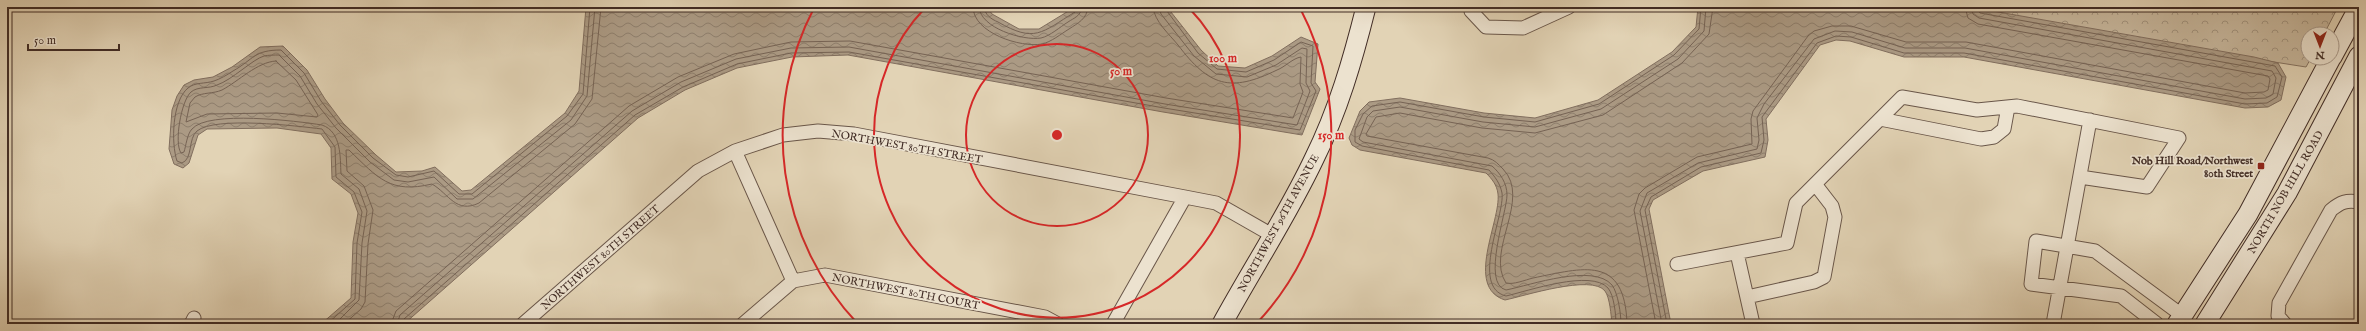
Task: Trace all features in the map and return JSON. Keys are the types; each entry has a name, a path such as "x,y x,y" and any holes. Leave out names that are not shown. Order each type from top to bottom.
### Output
{"main road":[{"name":"NORTHWEST 96TH AVENUE","path":"1222,324 1314,160 1337,107 1355,50 1366,7"},
{"name":"NORTH NOB HILL ROAD","path":"2340,43 2359,7"},
{"name":"NORTH NOB HILL ROAD","path":"2205,324 2287,193 2359,56"},
{"name":"NORTH NOB HILL ROAD","path":"2186,321 2248,214 2328,66"}],"street":[{"path":"1472,7 1471,11 1486,27 1523,28 1569,7"},
{"path":"1677,264 1787,243 1796,203 1902,97 1977,110 2017,106 2179,138 2147,187 2080,177"},
{"path":"1880,119 1981,139 1994,136 2004,129 2008,107"},
{"path":"2055,324 2059,288 2090,120"},
{"name":"NORTHWEST 80TH STREET","path":"523,324 698,171 735,151 783,135 818,131 854,134 1216,203 1272,235"},
{"path":"735,151 793,281 743,324"},
{"path":"1747,297 1814,282 1824,277 1834,216 1832,206 1815,184"},
{"path":"1113,324 1185,197"},
{"path":"2285,324 2278,316 2280,303 2331,210 2340,202 2349,200 2359,202"},
{"path":"2157,324 2121,296 2031,284 2036,241 2095,251 2186,321"},
{"path":"1738,253 1752,324"},
{"name":"NORTHWEST 80TH COURT","path":"793,281 825,276 1045,317 1058,324"}],"green space":[{"path":"1947,7 2338,7 2328,26 2300,26 2300,66 2306,67 2032,24"}],"water":[{"path":"586,7 987,7 992,14 1019,29 1039,29 1075,7 1167,7 1201,50 1218,66 1245,68 1272,56 1301,37 1318,44 1315,82 1320,89 1302,135 1163,112 848,55 792,57 737,68 685,90 638,118 404,324 321,324 351,298 353,242 358,213 351,194 332,179 331,148 321,134 277,128 207,129 198,135 189,163 183,168 174,164 169,149 172,110 177,96 184,85 194,80 213,77 232,67 260,47 283,46 307,70 325,99 343,123 396,172 422,171 435,167 462,191 471,190 565,113 579,91"},
{"path":"1698,7 1970,7 2254,57 2278,63 2286,77 2281,100 2268,107 2245,108 1964,57 1904,57 1850,41 1836,40 1820,45 1766,119 1768,140 1765,157 1703,171 1653,200 1649,209 1671,324 1612,324 1607,294 1598,286 1573,285 1505,300 1493,293 1487,282 1487,252 1497,206 1498,194 1495,185 1488,175 1486,173 1360,150 1352,145 1349,138 1360,111 1369,102 1400,98 1484,113 1535,118 1598,100 1672,52 1696,27"}],"place":[{"name":"Nob Hill Road/Northwest 80th Street","path":"2261,166"}]}
